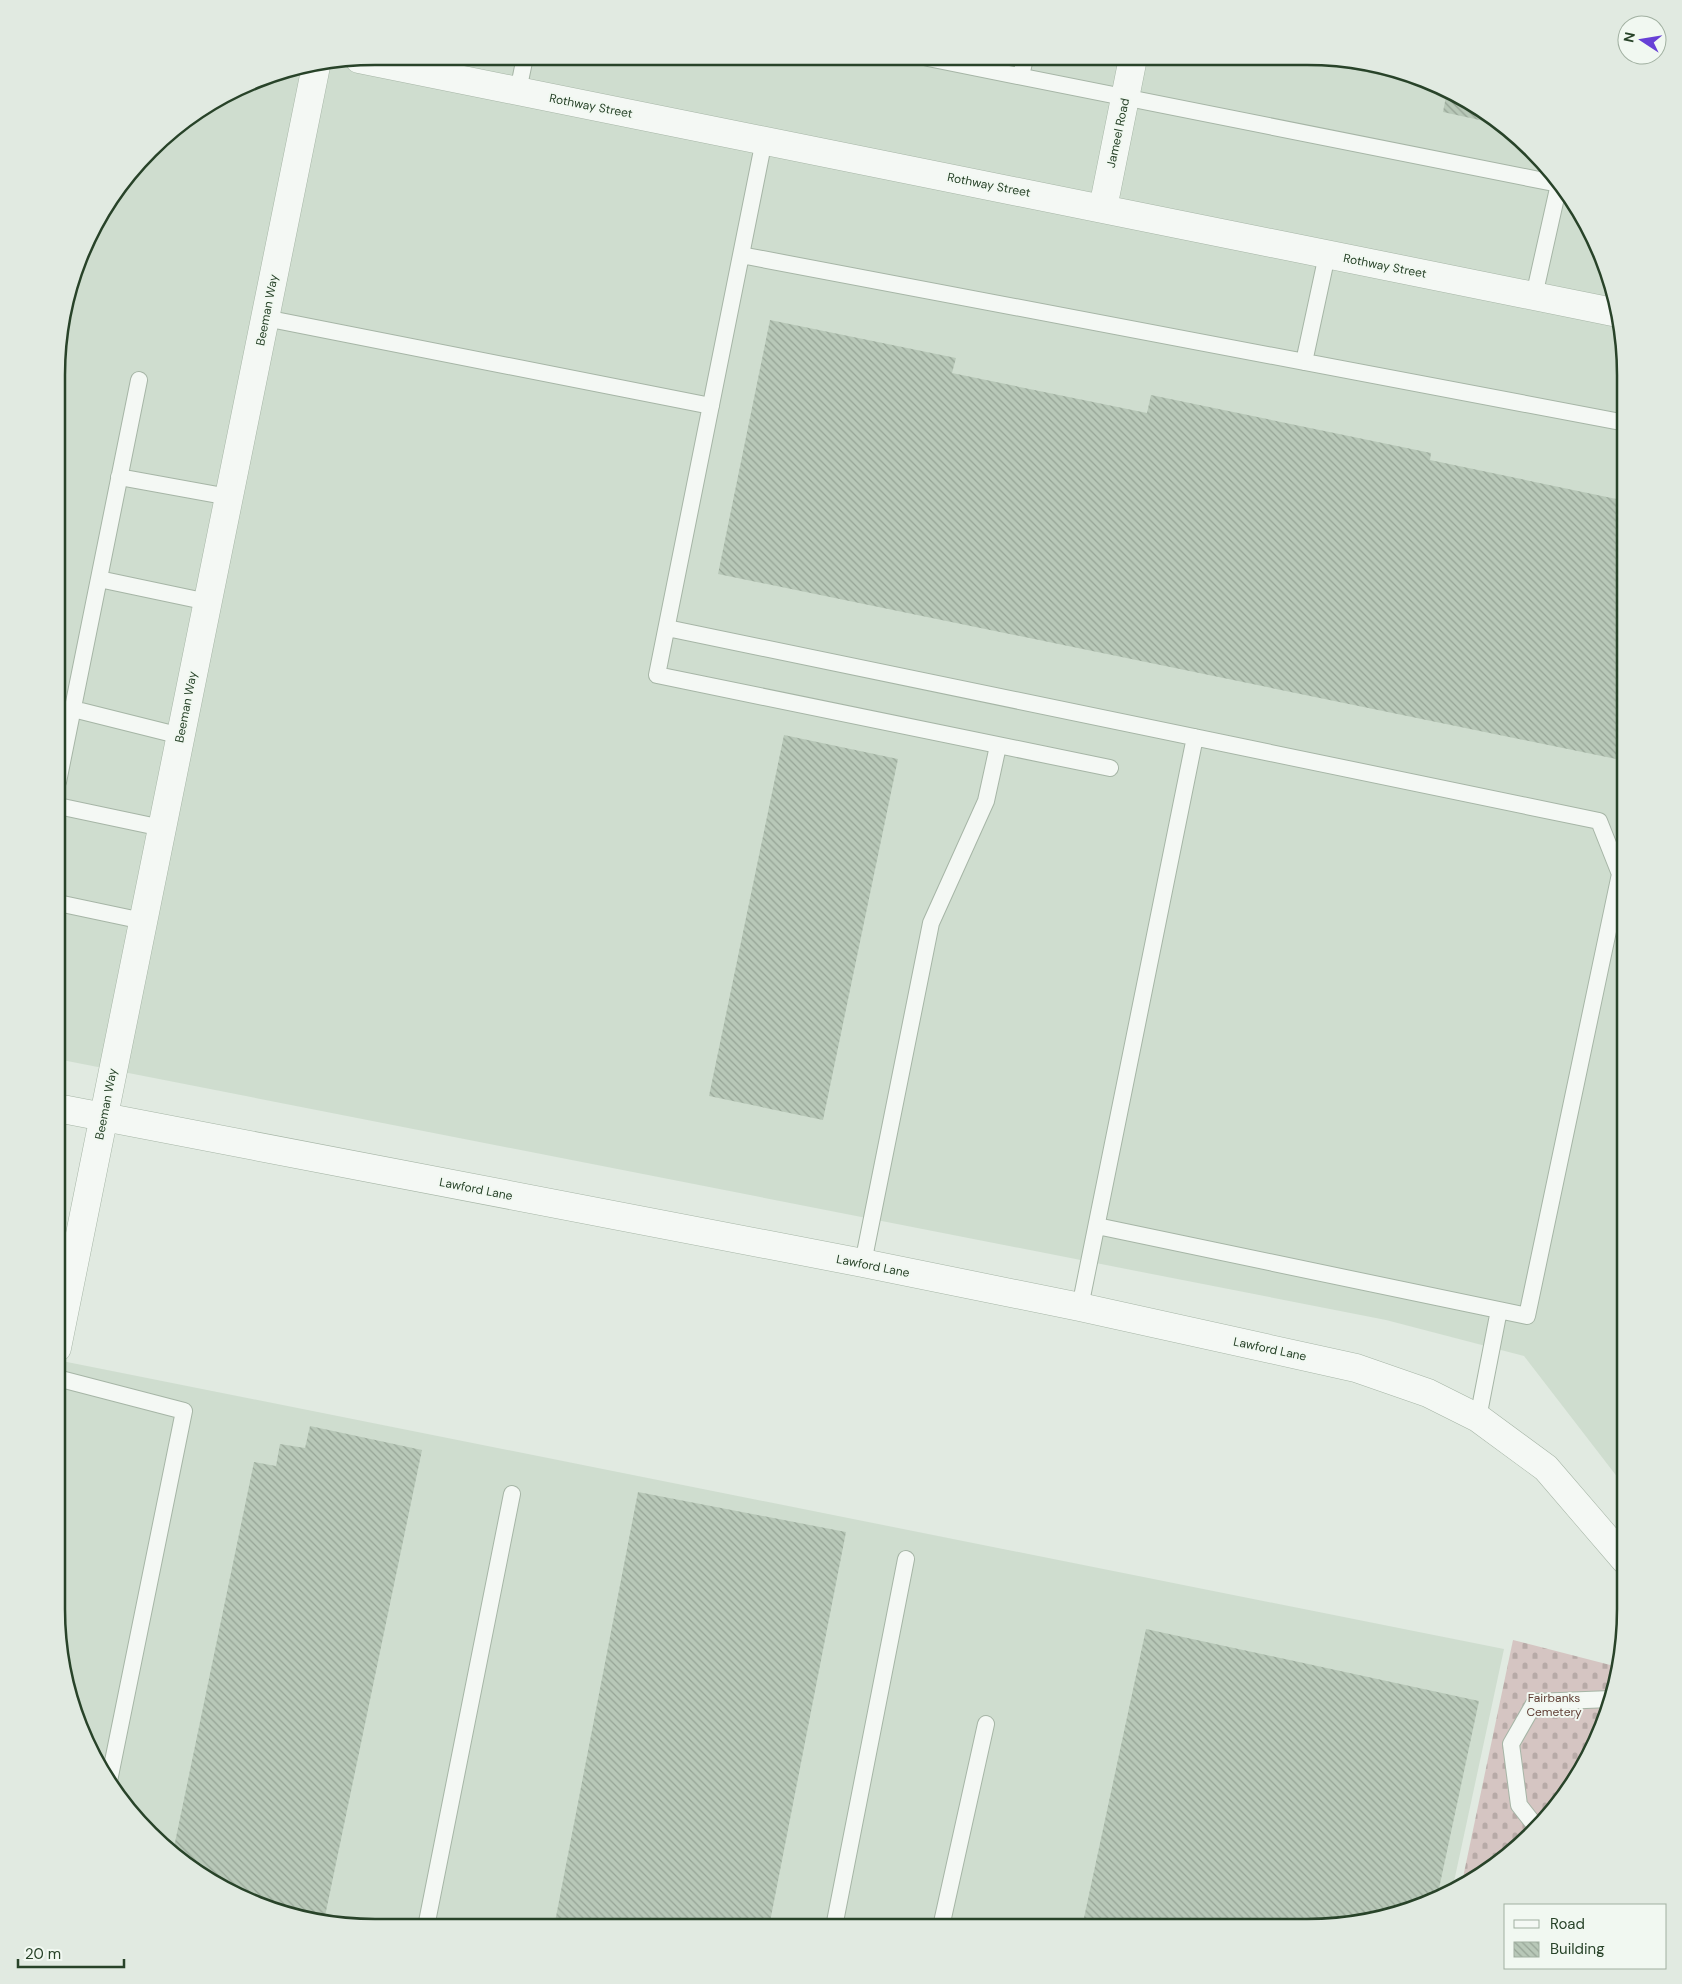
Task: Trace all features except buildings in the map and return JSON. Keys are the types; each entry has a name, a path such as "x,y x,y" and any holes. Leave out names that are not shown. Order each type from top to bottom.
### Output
{"street":[{"name":"Rothway Street","path":"423,65 518,91 1610,311"},
{"name":"Jameel Road","path":"1102,208 1132,65"},
{"name":"Beeman Way","path":"65,1309 315,71"},
{"name":"Lawford Lane","path":"65,1110 863,1263 1080,1307 1356,1368 1428,1394 1478,1418 1546,1468 1617,1551"}],"lane":[{"path":"518,91 523,65"},
{"path":"964,65 1550,182"},
{"path":"1021,76 1023,65"},
{"path":"764,140 657,675 1110,768"},
{"path":"1534,296 1557,192"},
{"path":"741,255 1617,421"},
{"path":"1304,362 1327,255"},
{"path":"265,318 711,406"},
{"path":"65,746 139,380"},
{"path":"120,477 229,497"},
{"path":"99,579 208,602"},
{"path":"667,628 1599,821 1617,862"},
{"path":"72,710 181,736"},
{"path":"1080,1307 1195,737"},
{"path":"863,1263 931,923 986,801 998,746"},
{"path":"65,807 162,828"},
{"path":"1097,1226 1528,1316 1617,903"},
{"path":"65,904 143,921"},
{"path":"1478,1418 1499,1310"},
{"path":"65,1380 184,1411 111,1771"},
{"path":"428,1919 512,1494"},
{"path":"836,1919 906,1559"},
{"path":"1532,1822 1519,1805 1511,1744 1525,1719 1535,1702 1603,1699"},
{"path":"943,1919 986,1724"}],"shaded area":[{"path":"1307,65 1367,71 1406,81 1444,97 1479,117 1496,129 1526,156 1553,186 1585,238 1601,276 1611,315 1616,355 1617,1477 1524,1356 1386,1320 65,1061 65,375 68,335 81,276 97,238 129,186 156,156 186,129 238,97 276,81 315,71 355,66"},
{"path":"65,1362 1504,1649 1454,1881 1406,1903 1367,1913 1307,1919 375,1919 315,1913 276,1903 238,1887 186,1855 156,1828 129,1798 97,1746 81,1708 71,1669 66,1629"}],"green space":[{"name":"Fairbanks Cemetery","path":"1513,1640 1612,1665 1601,1708 1585,1746 1565,1781 1553,1798 1526,1828 1496,1855 1463,1876"}]}
